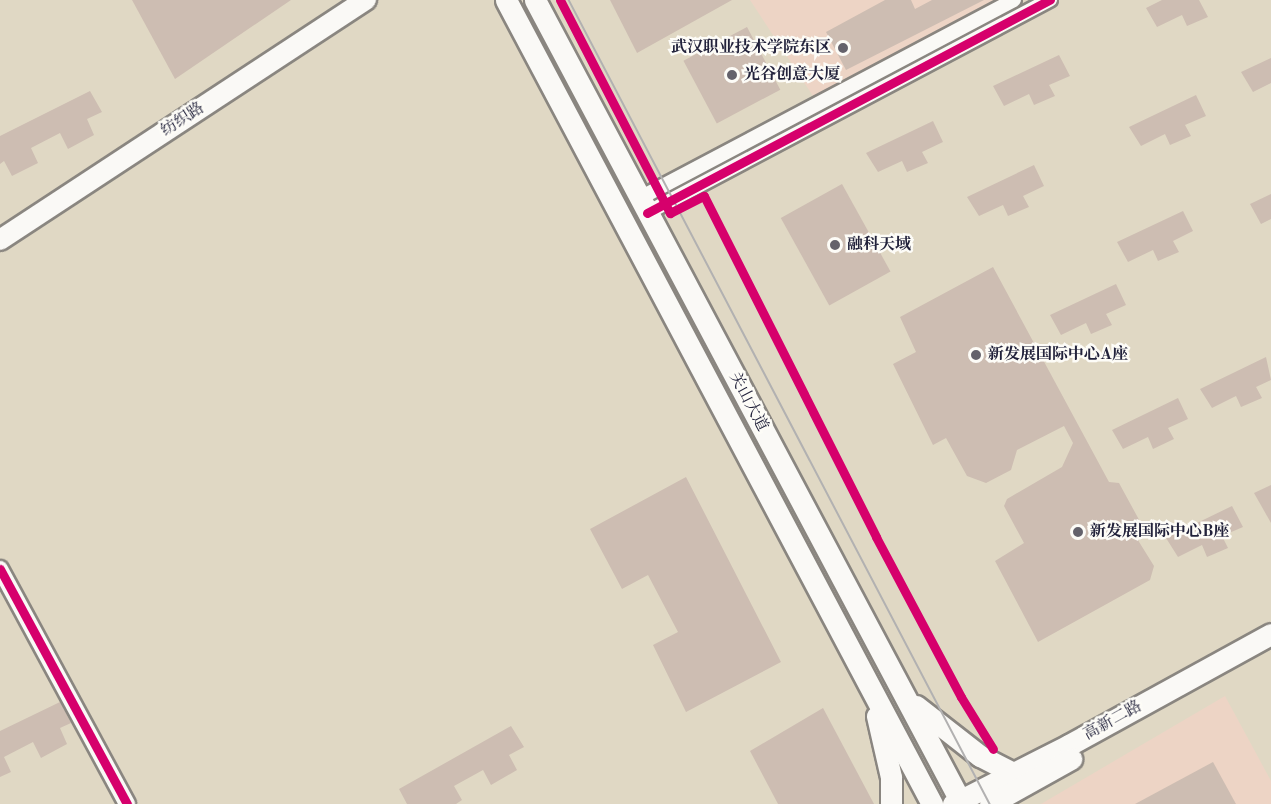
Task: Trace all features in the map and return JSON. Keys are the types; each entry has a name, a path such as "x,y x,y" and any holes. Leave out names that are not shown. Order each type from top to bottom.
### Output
{"main road":[{"name":"纺织路","path":"0,240 366,0"},
{"name":"关山大道","path":"506,0 932,804"},
{"name":"关山大道","path":"535,0 909,700 958,803"},
{"name":"高新二路","path":"958,803 1271,633"},
{"name":"高新二路","path":"990,804 1271,648"},
{"path":"872,692 891,777 891,804"},
{"path":"909,700 980,756 1014,773"},
{"path":"1021,804 1057,767"}],"street":[{"path":"644,206 1014,0"},
{"path":"644,206 1050,0"},
{"path":"0,569 127,804"}],"shaded area":[{"name":"武汉职业技术学院东区","path":"750,0 997,0 813,96"},
{"path":"1225,696 1271,781 1271,804 1041,804"}],"building":[{"path":"132,0 291,0 175,79"},
{"path":"610,0 732,0 637,53"},
{"path":"885,0 911,0 915,9 932,0 984,0 846,70 826,32"},
{"path":"1162,0 1199,0 1208,17 1187,26 1182,15 1157,27 1146,8"},
{"name":"光谷创意大厦","path":"747,27 780,90 717,123 683,61"},
{"path":"1059,55 1070,76 1049,85 1055,96 1034,105 1029,94 1004,106 993,86"},
{"path":"1271,58 1271,83 1253,92 1241,72"},
{"path":"90,91 102,112 87,119 94,135 68,149 60,133 31,148 38,163 12,176 4,161 0,164 0,136"},
{"path":"1196,95 1206,116 1185,125 1191,136 1170,145 1165,134 1141,146 1129,127"},
{"path":"933,121 943,142 922,152 928,163 907,172 902,161 878,172 866,153"},
{"path":"1034,165 1044,186 1023,196 1029,207 1008,216 1003,205 979,216 967,197"},
{"name":"融科天域","path":"842,184 890,271 829,305 781,218"},
{"path":"1271,194 1271,219 1261,224 1250,204"},
{"path":"1183,211 1193,231 1173,241 1179,252 1158,261 1153,250 1128,262 1117,242"},
{"path":"993,267 1109,482 1119,483 1143,527 1136,537 1154,566 1150,580 1038,642 995,561 1024,543 1004,506 1007,499 1062,467 1073,443 1064,426 1017,450 1011,470 986,483 967,476 946,438 933,445 893,364 916,352 900,317"},
{"path":"1116,284 1126,305 1106,314 1112,325 1091,334 1086,323 1061,335 1050,315"},
{"path":"1266,357 1271,380 1256,387 1262,398 1241,407 1236,396 1212,408 1200,389"},
{"path":"1178,398 1188,419 1168,428 1174,439 1153,449 1148,437 1123,449 1112,430"},
{"path":"686,477 781,662 686,712 653,645 678,632 648,575 622,589 590,529"},
{"path":"1271,485 1271,523 1254,493"},
{"path":"1232,506 1243,527 1222,536 1228,548 1207,557 1202,545 1178,557 1166,538"},
{"path":"60,702 71,723 60,728 67,744 41,758 33,742 4,757 11,772 0,777 0,731"},
{"path":"823,708 874,804 778,804 750,751"},
{"path":"511,726 524,747 509,755 517,770 491,785 483,770 454,786 462,800 456,804 407,804 399,789"},
{"path":"1213,762 1236,804 1135,804"}],"tram line":[{"path":"569,0 990,804"}],"cycle path":[{"path":"560,0 670,213 704,196 876,537 961,697 993,749"},
{"path":"647,213 1050,0"},
{"path":"0,569 127,804"}],"place":[{"name":"武汉职业技术学院东区","path":"843,48"},
{"name":"光谷创意大厦","path":"732,75"},
{"name":"融科天域","path":"835,245"},
{"name":"新发展国际中心A座","path":"976,355"},
{"name":"新发展国际中心B座","path":"1078,532"}]}
